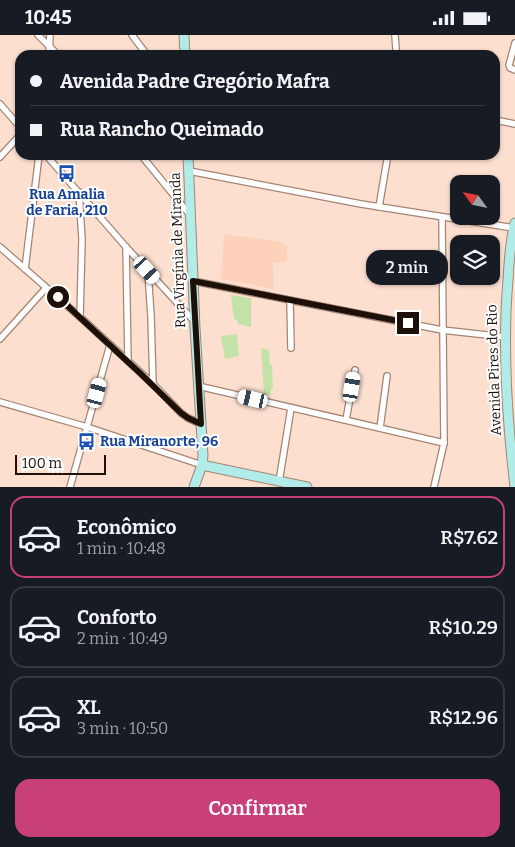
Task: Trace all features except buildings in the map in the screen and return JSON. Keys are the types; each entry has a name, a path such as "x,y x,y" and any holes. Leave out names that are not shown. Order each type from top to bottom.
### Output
{"street":[{"path":"38,35 54,50"},
{"path":"50,35 50,50"},
{"path":"132,35 143,50"},
{"path":"184,35 185,50"},
{"path":"395,35 396,49"},
{"path":"515,43 509,65 515,71"},
{"path":"0,104 15,121"},
{"path":"500,121 515,123"},
{"path":"0,157 15,140"},
{"path":"25,269 38,160"},
{"path":"50,160 126,247 195,321"},
{"path":"145,160 190,215"},
{"name":"Rua Virgínia de Miranda","path":"188,160 202,465"},
{"path":"379,207 387,160"},
{"path":"189,171 379,207 442,217 514,225"},
{"path":"79,192 82,239 80,317"},
{"path":"434,487 444,443 442,217"},
{"name":"Avenida Pires do Rio","path":"514,225 510,305 505,337 515,486"},
{"path":"0,247 128,361 181,413 201,424"},
{"path":"126,247 128,361"},
{"path":"147,270 151,316 153,384"},
{"path":"193,281 442,330 505,337"},
{"path":"0,339 46,288"},
{"path":"290,301 291,348"},
{"path":"70,487 110,345"},
{"path":"346,420 355,370"},
{"path":"380,428 386,376"},
{"path":"198,387 444,443"},
{"path":"0,402 87,427 202,465 307,487"},
{"path":"279,481 291,408"},
{"path":"194,487 202,465"}],"shaded area":[{"path":"224,234 276,241 287,245 287,261 273,263 274,289 221,279"}],"green space":[{"path":"231,295 251,298 251,327 238,324 237,320 234,319"},
{"path":"237,334 239,356 225,359 221,336"},
{"path":"261,348 269,350 270,365 272,365 273,389 271,389 271,395 264,395"}],"place":[{"name":"Rua Amalia de Faria, 210","path":"67,174"},
{"name":"Rua Miranorte, 96","path":"86,441"}],"route":[{"path":"58,297 153,384 181,413 201,424 193,281 408,323"}]}
